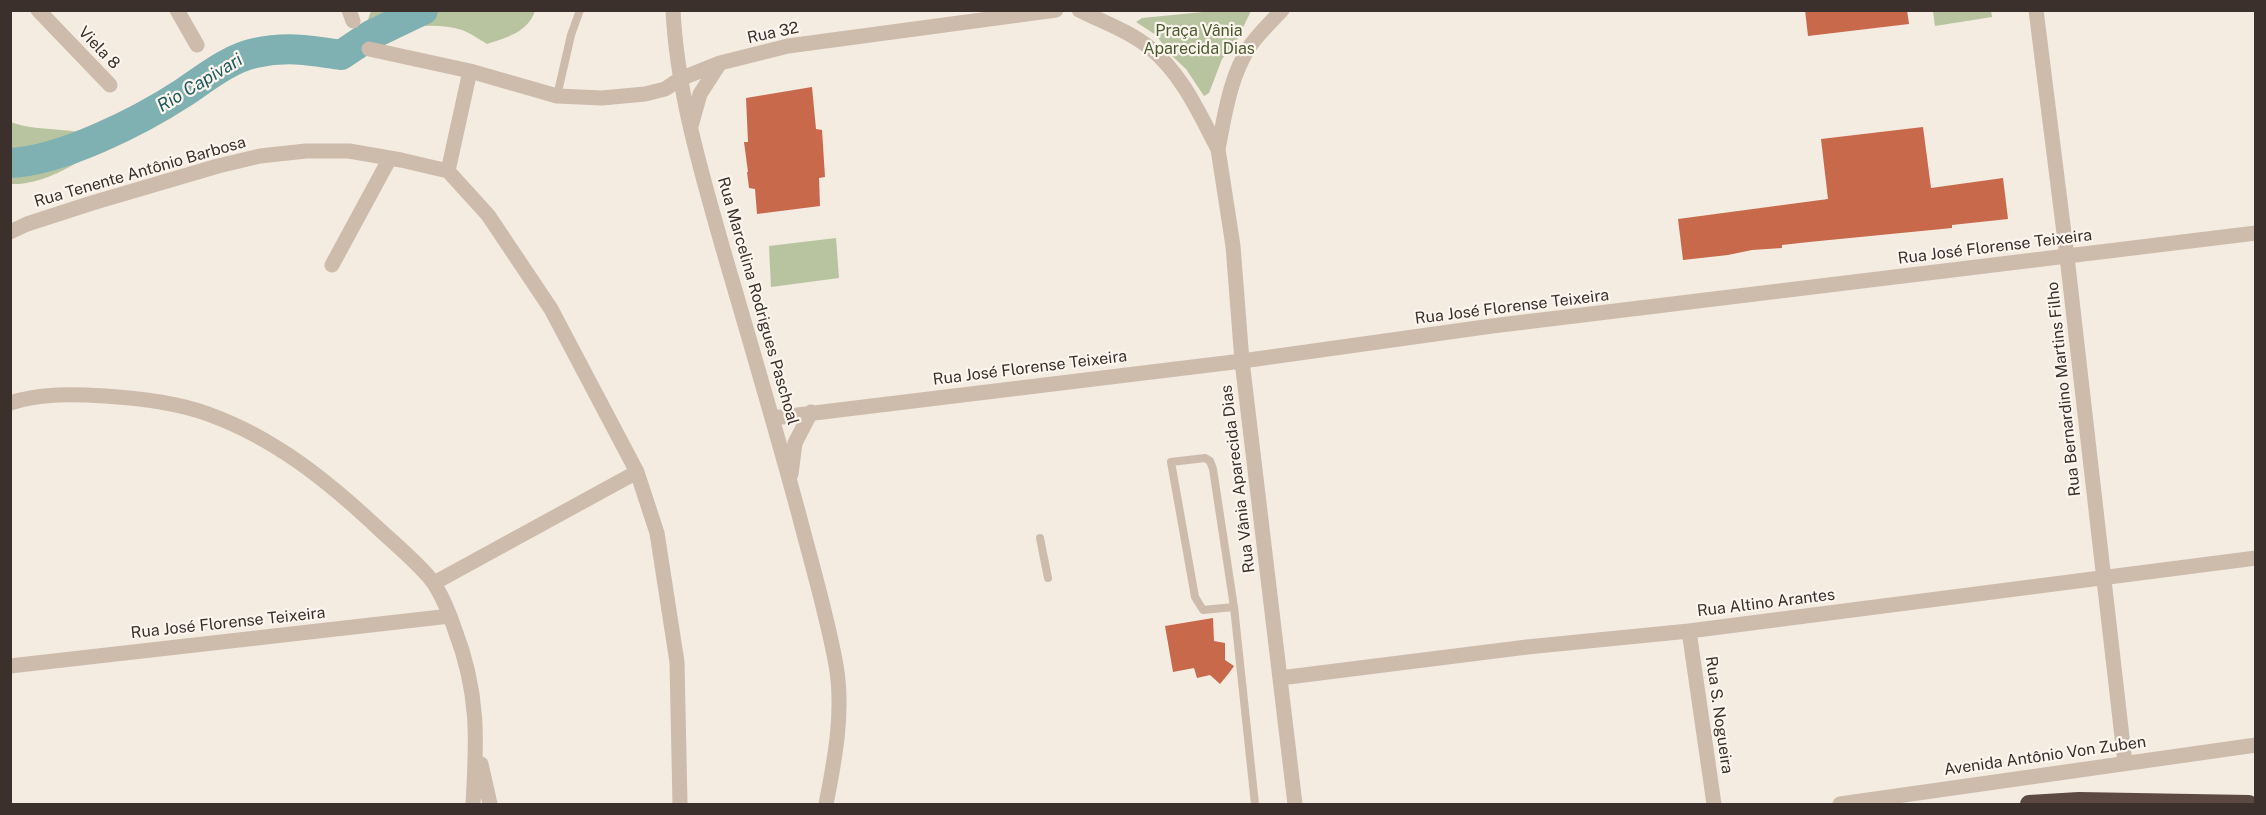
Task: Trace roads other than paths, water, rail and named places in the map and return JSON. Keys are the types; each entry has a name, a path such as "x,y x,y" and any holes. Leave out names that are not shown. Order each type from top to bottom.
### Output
{"highway":[{"path":"2029,804 2079,801 2249,804"}],"street":[{"name":"Viela 8","path":"38,10 110,85"},
{"path":"177,10 197,45"},
{"name":"Rua Marcelina Rodrigues Paschoal","path":"673,10 674,44 680,79 708,199 773,418 836,666 838,714 836,754 826,804"},
{"name":"Rua 32","path":"369,49 470,71 557,96 585,98 645,94 665,89 680,79 720,63 788,46 1056,10"},
{"name":"Rua Vânia Aparecida Dias","path":"1079,10 1124,31 1150,48 1176,74 1218,149 1233,246 1242,361 1295,804"},
{"name":"Rua Vânia Aparecida Dias","path":"1218,149 1237,71 1250,45 1282,10"},
{"name":"Rua Bernardino Martins Filho","path":"2036,10 2125,763"},
{"name":"Rua Marcelina Rodrigues Paschoal","path":"691,129 700,94 720,63"},
{"path":"470,71 448,171 488,215 551,309 637,472 657,533 677,662 680,804"},
{"name":"Rua Tenente Antônio Barbosa","path":"10,232 27,224 92,203 260,156 306,151 349,151 448,171"},
{"path":"332,265 390,158"},
{"name":"Rua José Florense Teixeira","path":"773,418 1242,361 1492,326 2256,233"},
{"path":"10,403 69,394 138,398 207,413 252,432 297,459 346,498 434,583 450,616 465,656 473,689 477,747 473,804"},
{"name":"Rua Marcelina Rodrigues Paschoal","path":"790,483 795,443 811,412"},
{"path":"434,583 637,472"},
{"name":"Rua Altino Arantes","path":"1280,678 1527,647 1689,631 2256,558"},
{"name":"Rua José Florense Teixeira","path":"10,666 450,616"},
{"name":"Rua S. Nogueira","path":"1689,631 1714,804"},
{"name":"Avenida Antônio Von Zuben","path":"1840,804 2256,745"},
{"path":"477,747 490,804"}],"lane":[{"path":"557,96 568,46 580,10"},
{"path":"1234,607 1203,610 1195,597 1171,462 1205,458 1210,461 1213,469 1234,607 1254,804"},
{"path":"1040,538 1048,578"}],"waterway":[{"name":"Rio Capivari","path":"10,163 52,155 100,138 183,93 236,59 255,53 288,49 341,55 371,35 423,10"}],"park label":[{"name":"Praça Vânia Aparecida Dias","path":"1199,40"}]}
